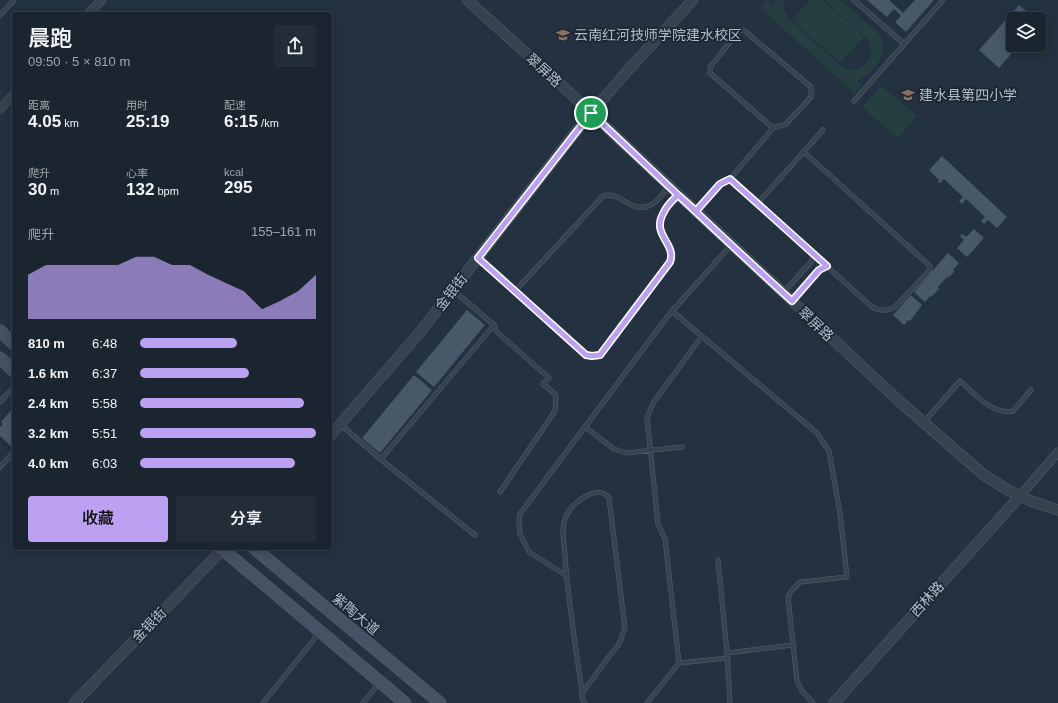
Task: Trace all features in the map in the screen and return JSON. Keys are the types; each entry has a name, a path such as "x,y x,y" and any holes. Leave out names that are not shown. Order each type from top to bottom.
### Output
{"main road":[{"path":"0,331 12,342"},
{"path":"0,358 12,369"},
{"path":"225,550 405,703"},
{"name":"紫陶大道","path":"256,550 440,703"}],"street":[{"path":"90,12 102,0"},
{"name":"翠屏路","path":"467,0 591,113 783,293 984,475 1002,487 1020,496 1058,510"},
{"name":"金银街","path":"332,433 407,348 591,113 628,69 693,0"},
{"path":"0,108 12,96"},
{"path":"1020,496 1058,452"},
{"name":"西林路","path":"834,703 1020,496"},
{"name":"金银街","path":"74,703 221,550"}],"lane":[{"path":"0,15 14,0"},
{"path":"854,0 904,44"},
{"path":"854,101 943,0"},
{"path":"696,211 720,184 730,179 773,128 786,124 811,97 811,87 746,32 740,30 710,67 710,73 773,128"},
{"path":"757,204 823,130"},
{"path":"730,179 872,307 878,310 890,310 895,307 930,270 930,266 804,152"},
{"path":"515,291 603,196 611,195 628,204 640,207 652,205 669,186"},
{"path":"478,258 586,355 600,355 670,262 671,252 660,233 660,220 664,210 678,195"},
{"path":"567,576 529,552 520,534 520,514 672,312 731,244"},
{"path":"783,293 811,262 814,255"},
{"path":"792,301 819,270 827,266"},
{"path":"453,290 494,325 497,332 549,378 543,384 556,395 555,411 500,492"},
{"path":"672,312 817,433 829,451 840,513 847,577 800,582 792,590 788,597 797,681 802,692 813,703"},
{"path":"381,459 494,325"},
{"path":"647,703 679,663 665,539 658,524 648,418 650,408 702,336"},
{"path":"924,422 960,381 992,408 1002,412 1013,411 1031,390"},
{"path":"0,402 12,389"},
{"path":"340,424 475,535"},
{"path":"585,427 614,449 626,453 682,447"},
{"path":"0,467 12,454"},
{"path":"582,693 620,642 625,628 609,498 604,493 595,492 576,502 565,518 563,526 567,576 582,699 585,703"},
{"path":"718,560 728,658 730,703"},
{"path":"263,703 320,632"},
{"path":"727,653 793,645"},
{"path":"679,663 728,658"},
{"path":"363,703 380,682"}],"green space":[{"path":"767,0 773,5 774,0 784,0 784,11 790,20 837,63 846,69 859,69 868,62 871,51 870,45 868,39 825,0 840,0 878,33 882,40 882,55 875,68 870,73 857,80 862,85 855,93 760,8"},
{"path":"810,0 823,0 864,37 840,63 792,20"},
{"path":"881,86 917,116 898,138 862,107"}],"building":[{"path":"867,0 889,0 903,13 915,0 934,0 906,32 895,22 901,16 894,9 887,17"},
{"path":"1019,5 1027,12 1013,12"},
{"path":"1006,20 1006,52 1013,52 999,68 979,50"},
{"path":"942,156 1007,217 997,228 988,220 984,224 981,221 985,217 966,199 962,204 959,201 963,197 944,179 938,183 939,180 929,170"},
{"path":"974,229 984,238 967,257 957,248 964,240 960,236 962,234 966,237"},
{"path":"948,253 959,263 953,270 955,271 948,278 947,277 938,287 939,289 925,302 914,292"},
{"path":"911,295 922,305 910,321 908,320 904,325 893,315"},
{"path":"467,310 485,325 434,387 416,372"},
{"path":"414,375 432,390 380,453 362,438"},
{"path":"12,409 12,447 0,436 0,427 3,424 1,422"}],"place":[{"name":"云南红河技师学院建水校区","path":"563,35"},
{"name":"建水县第四小学","path":"908,95"}],"route":[{"path":"591,113 478,258 586,355 600,355 670,262 672,255 660,233 660,220 664,210 678,195 696,211 720,184 730,179 827,266 819,270 792,301 757,268 696,211 591,113"}]}
